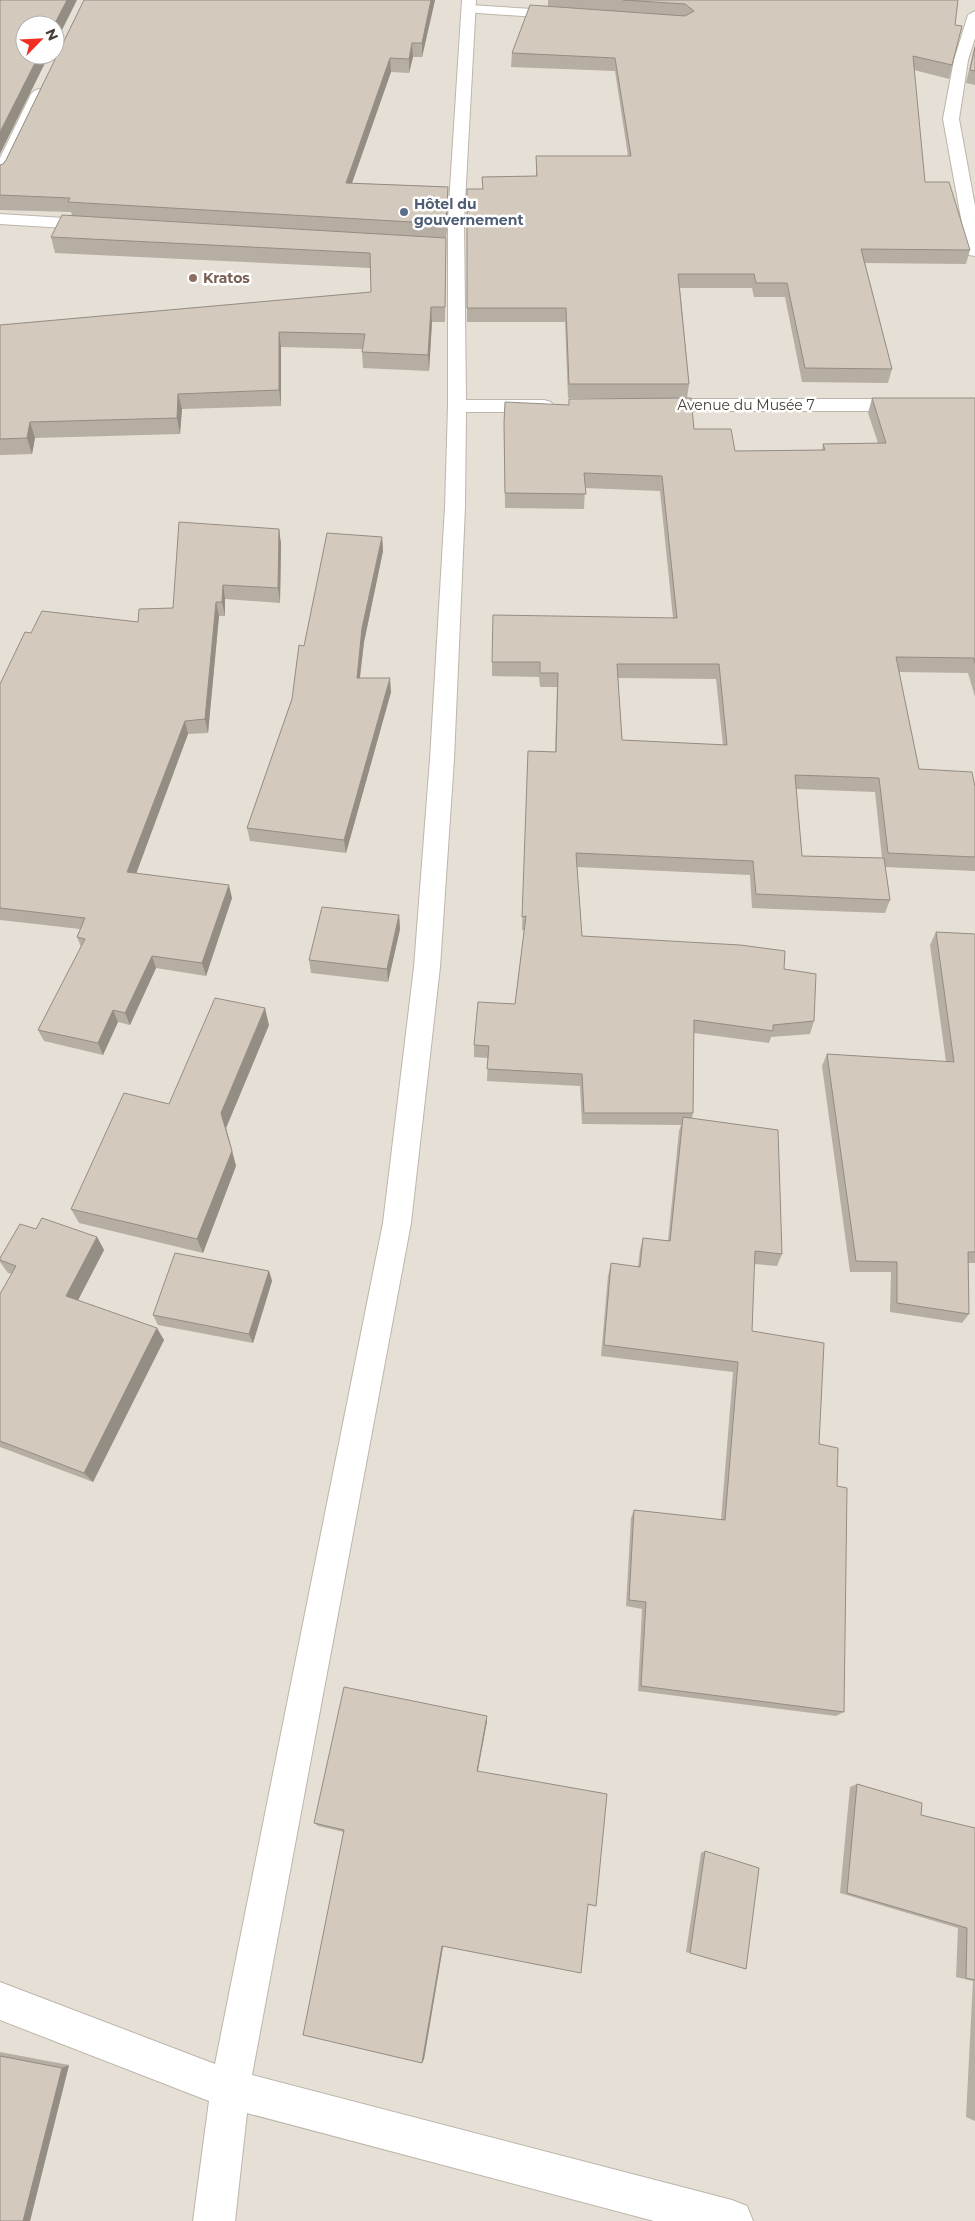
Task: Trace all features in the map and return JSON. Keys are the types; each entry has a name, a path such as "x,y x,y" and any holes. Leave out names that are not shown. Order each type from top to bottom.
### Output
{"street":[{"path":"214,2221 230,2090 398,1223 427,968 442,759 455,507 457,406 445,246 469,4 576,16"},
{"path":"975,16 961,60 951,119 975,251"},
{"path":"0,173 44,82"},
{"path":"0,219 109,225"},
{"name":"Avenue du Musée 7","path":"636,406 975,405"},
{"path":"457,406 567,406"},
{"path":"0,2000 230,2090 732,2221"}],"shaded area":[{"path":"0,0 975,0 975,2221 0,2221"}],"building":[{"path":"0,0 67,0 59,15 15,15 15,65 34,65 0,132"},
{"path":"84,0 431,0 422,43 412,43 409,59 390,58 346,183 448,187 446,224 68,202 70,198 0,195 0,165 6,160 52,65 65,65 65,39"},
{"path":"623,0 958,0 955,25 962,26 952,65 913,56 925,182 949,182 970,250 861,249 892,369 805,368 787,283 756,283 754,274 678,274 689,384 569,384 566,308 467,308 467,189 483,189 482,177 537,176 536,156 631,156 615,58 512,53 530,5 685,16 694,11 685,4"},
{"path":"975,47 975,71 970,70"},
{"path":"62,215 446,238 445,307 431,307 428,355 362,352 365,334 279,332 279,390 178,394 177,418 30,422 27,438 0,439 0,325 371,292 370,253 51,237"},
{"path":"691,398 694,429 731,429 735,451 825,450 823,444 886,443 872,398 975,398 975,663 974,658 896,657 919,769 972,772 975,787 975,857 888,853 879,778 795,775 802,856 884,858 890,900 756,894 753,861 576,853 582,936 740,945 785,951 784,969 816,974 814,1021 773,1025 773,1031 694,1020 693,1113 584,1113 582,1074 487,1069 489,1046 474,1045 478,1002 515,1004 526,916 522,917 528,751 556,752 558,673 540,673 540,662 492,662 493,615 677,618 662,476 584,473 586,494 505,493 505,402 569,405 569,399","holes":["617,664 719,664 727,745 622,740"]},
{"path":"179,522 279,529 278,588 223,585 222,602 216,602 205,719 185,721 127,872 229,885 202,963 152,956 125,1013 113,1010 98,1043 38,1030 85,939 77,937 85,918 0,908 0,684 25,632 31,633 42,611 138,622 139,609 173,608"},
{"path":"327,533 382,537 362,628 357,678 390,678 344,840 247,828 292,699 299,645 304,646"},
{"path":"322,907 399,915 387,969 309,960"},
{"path":"936,932 975,934 975,1252 968,1252 969,1314 897,1303 897,1262 856,1261 827,1054 954,1062"},
{"path":"215,998 265,1008 221,1113 232,1151 197,1239 71,1209 124,1093 169,1104"},
{"path":"683,1117 778,1130 782,1254 755,1251 752,1331 824,1343 819,1444 838,1448 837,1486 847,1488 844,1712 641,1686 646,1602 629,1600 634,1510 725,1520 738,1362 604,1345 611,1263 640,1267 643,1238 670,1241"},
{"path":"42,1218 97,1237 66,1296 157,1328 84,1473 0,1441 0,1294 16,1266 0,1260 0,1258 20,1224 36,1229"},
{"path":"175,1253 269,1271 249,1334 153,1315"},
{"path":"344,1687 487,1716 477,1771 607,1794 596,1906 588,1904 581,1973 442,1946 422,2063 303,2035 344,1830 314,1823"},
{"path":"857,1784 922,1803 921,1815 975,1828 975,1980 966,1978 967,1928 847,1893"},
{"path":"705,1851 759,1868 746,1969 690,1953"},
{"path":"0,2056 62,2068 23,2221 0,2221"}],"place":[{"name":"Hôtel du gouvernement","path":"404,212"},
{"name":"Kratos","path":"193,278"}]}
